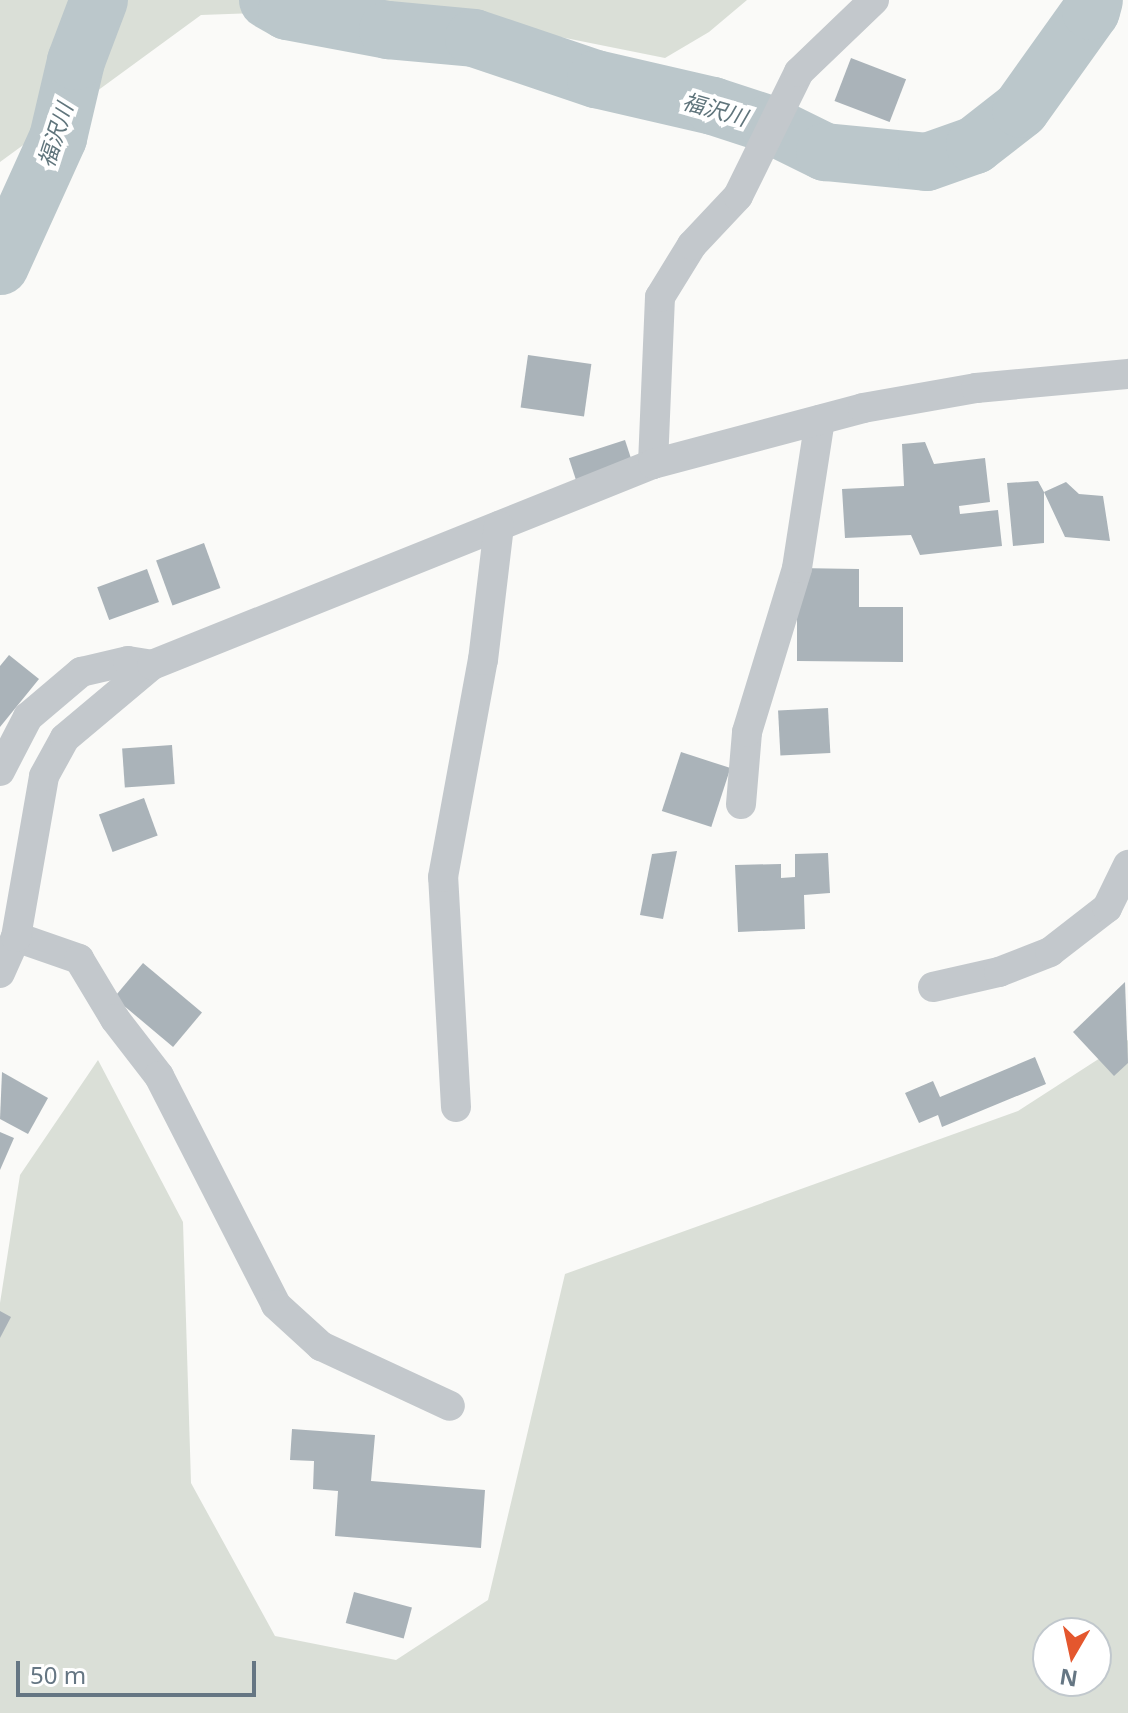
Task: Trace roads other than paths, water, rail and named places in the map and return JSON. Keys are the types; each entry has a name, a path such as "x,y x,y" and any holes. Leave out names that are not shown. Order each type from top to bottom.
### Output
{"street":[{"path":"653,464 660,297 692,245 738,196 799,72 874,0"},
{"path":"0,973 16,937 44,776 65,738 152,665 653,464 863,408 976,388 1128,374"},
{"path":"741,804 747,732 797,568 820,420"},
{"path":"456,1107 443,877 483,660 499,526"},
{"path":"0,771 28,717 81,672 128,661 152,665"},
{"path":"933,987 999,972 1050,952 1107,908 1128,865"},
{"path":"16,937 79,959 115,1019 159,1076 276,1305 321,1346 450,1406"}],"waterway":[{"name":"福沢川","path":"0,266 58,138 76,61 99,0"},
{"name":"福沢川","path":"268,0 287,11 388,30 474,38 596,79 713,106 768,124 825,152 927,162 975,145 1021,109 1091,11 1094,0"}]}
